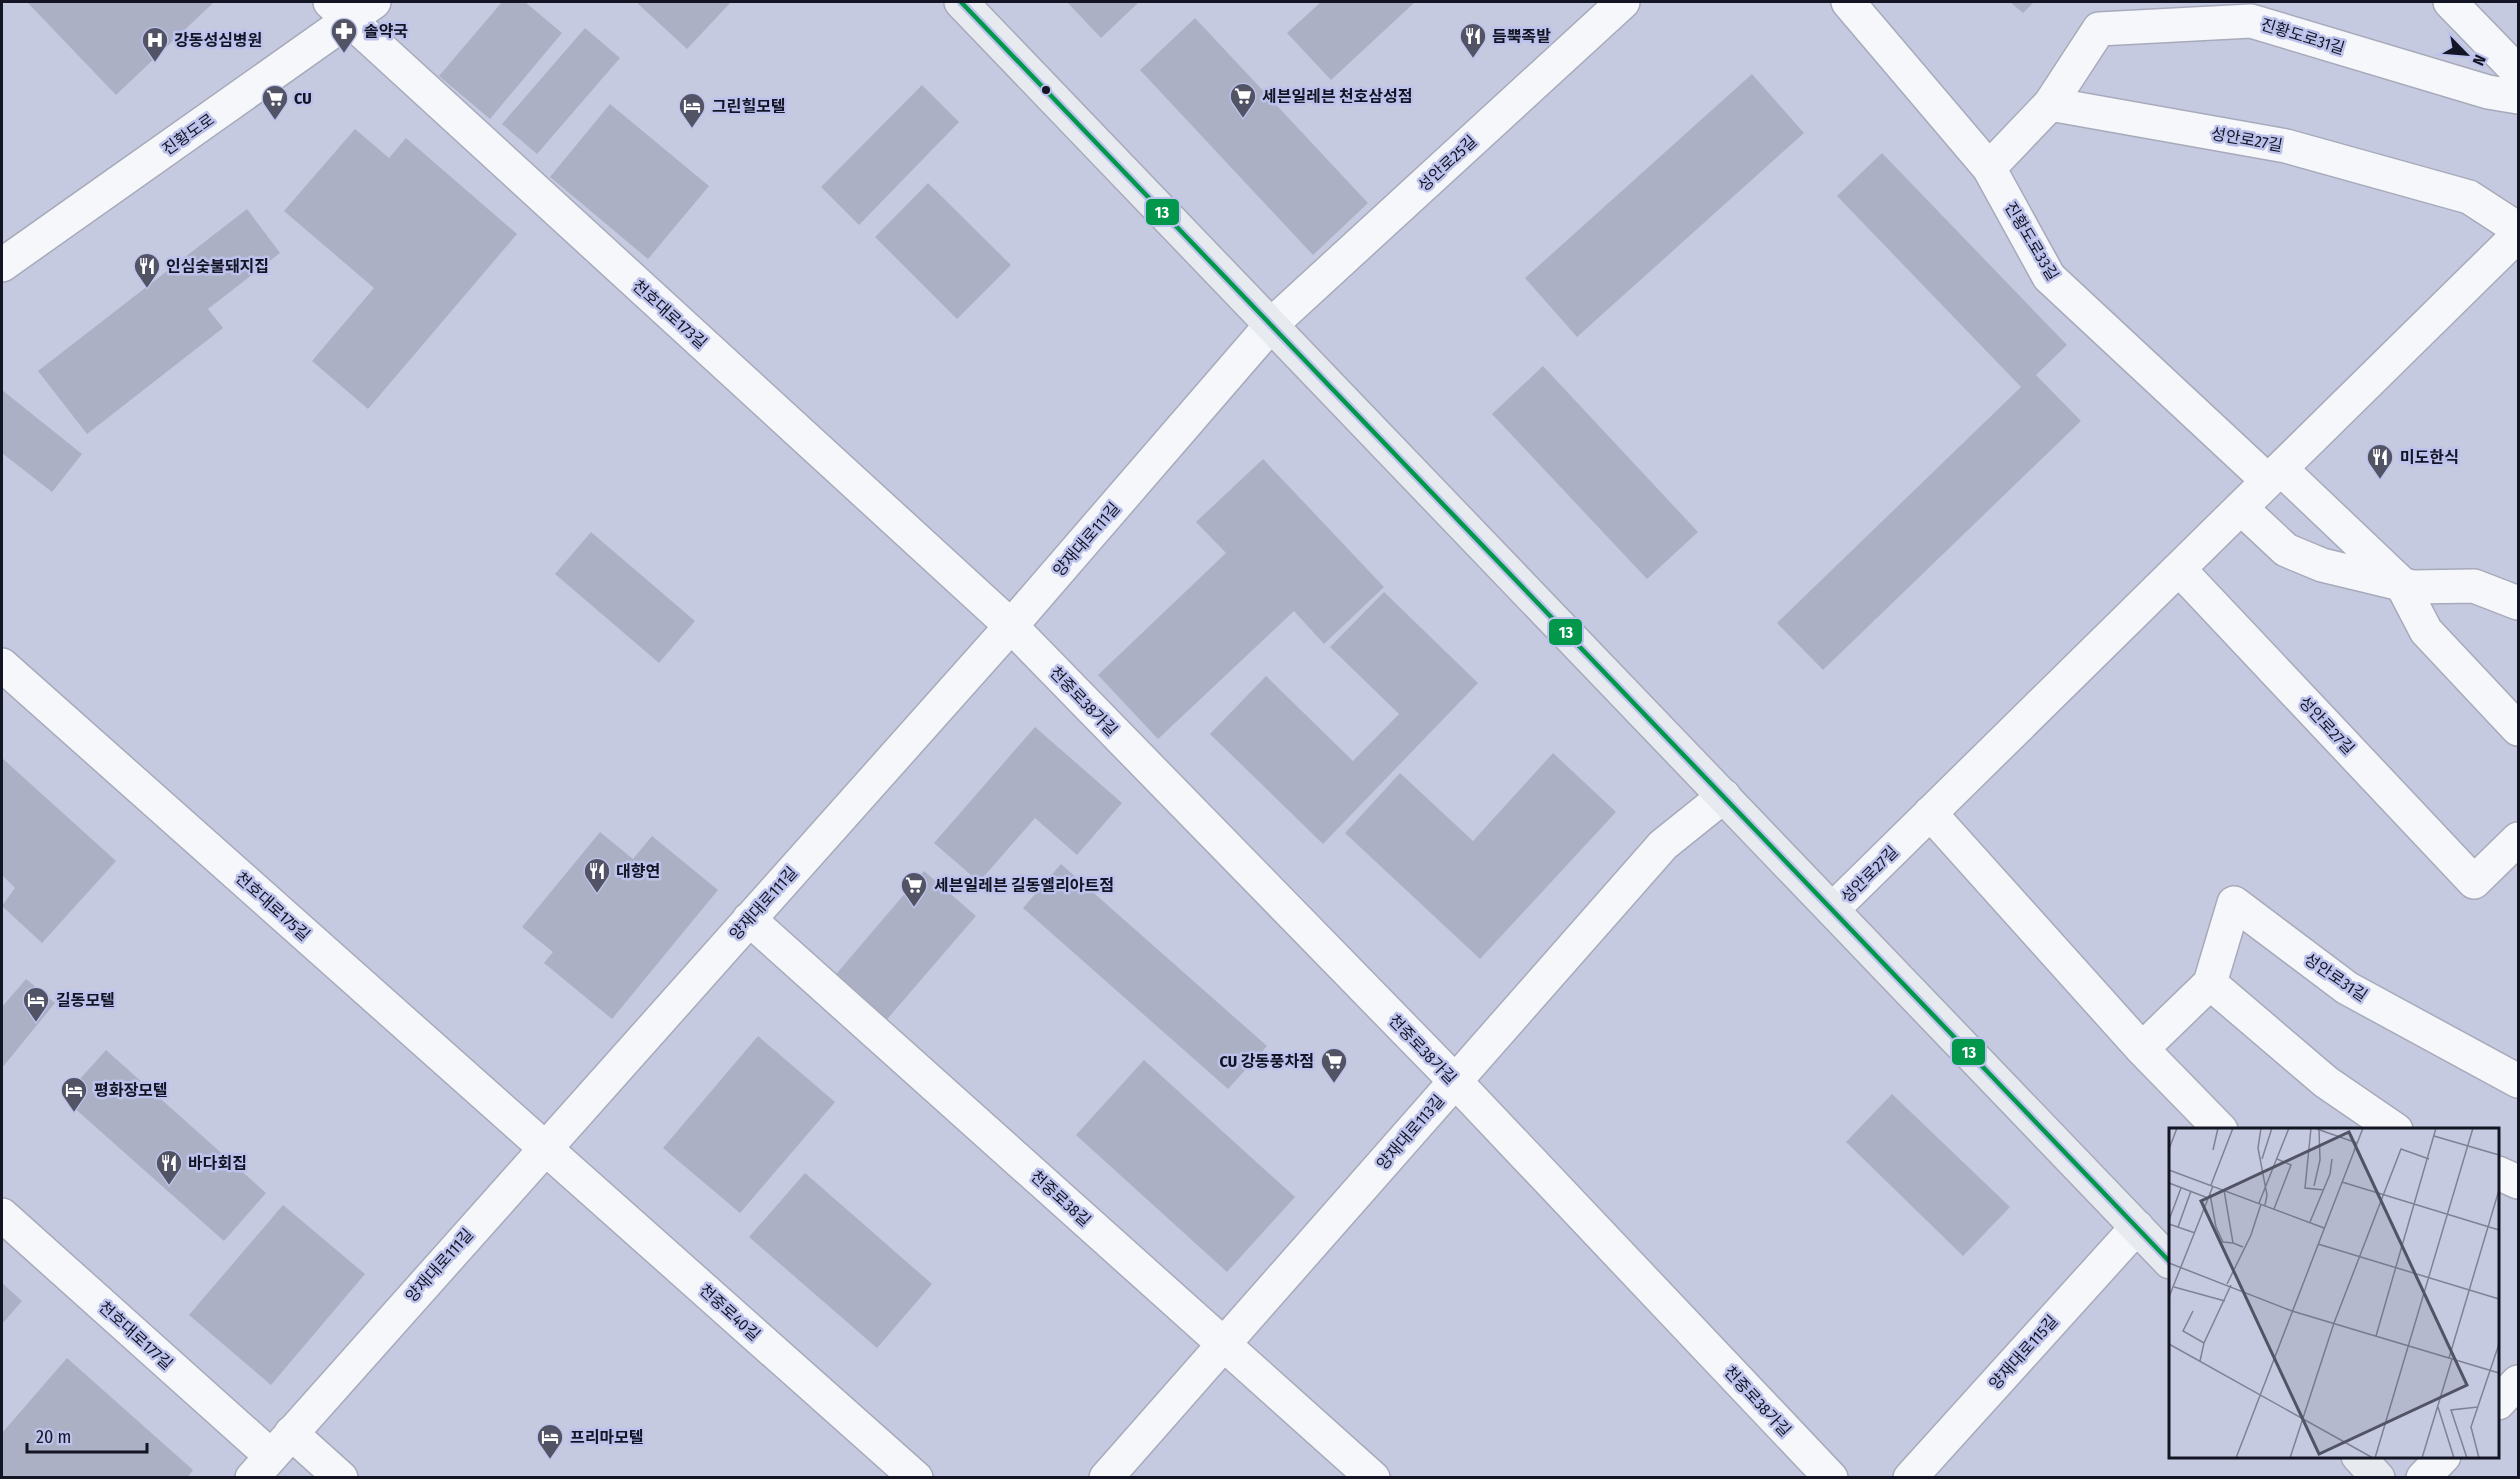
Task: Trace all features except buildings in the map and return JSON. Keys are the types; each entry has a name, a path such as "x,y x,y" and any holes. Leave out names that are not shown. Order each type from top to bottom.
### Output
{"main road":[{"path":"960,2 2169,1261"},
{"path":"2360,1458 2378,1478"}],"street":[{"name":"진황도로","path":"2,266 339,11 374,2"},
{"name":"성안로25길","path":"1271,325 1623,2"},
{"name":"진황도로33길","path":"1848,2 1989,168 2049,277 2275,475"},
{"path":"2450,2 2518,71"},
{"name":"천호대로173길","path":"339,11 1011,626"},
{"name":"진황도로31길","path":"2050,104 2099,29 2251,21 2488,92 2518,97"},
{"path":"1989,168 2050,104"},
{"name":"성안로27길","path":"2050,104 2286,146 2469,197 2518,229"},
{"name":"성안로27길","path":"1833,909 2518,235"},
{"name":"양재대로111길","path":"271,1455 1011,626 1271,325"},
{"path":"2275,475 2401,584 2426,631 2518,729"},
{"path":"2241,508 2286,550 2322,565 2413,587 2474,586 2518,603"},
{"name":"성안로27길","path":"2179,568 2474,882 2518,838"},
{"name":"천중로38가길","path":"1011,626 1455,1081 1830,1478"},
{"name":"천호대로175길","path":"2,665 544,1147"},
{"name":"양재대로113길","path":"1106,1478 1663,845 1724,796"},
{"path":"1930,813 2142,1049 2219,1128"},
{"name":"성안로31길","path":"2142,1049 2210,983 2234,903 2347,988 2518,1081"},
{"name":"천중로38길","path":"749,919 1373,1478"},
{"path":"2210,983 2326,1082 2393,1128"},
{"name":"천중로40길","path":"544,1147 916,1478"},
{"path":"2499,1173 2518,1182"},
{"name":"천호대로177길","path":"2,1215 271,1455 341,1478"},
{"name":"양재대로115길","path":"1910,1478 2137,1227"},
{"path":"2499,1401 2518,1382"},
{"path":"2423,1478 2442,1458"}],"transit line":[{"name":"13","path":"961,2 2169,1261"}],"place":[{"name":"솔약국","path":"344,54"},
{"name":"듬뿍족발","path":"1473,59"},
{"name":"강동성심병원","path":"155,63"},
{"name":"세븐일레븐 천호삼성점","path":"1243,119"},
{"name":"CU","path":"275,121"},
{"name":"그린힐모텔","path":"692,129"},
{"name":"인심숯불돼지집","path":"147,289"},
{"name":"미도한식","path":"2380,480"},
{"name":"대향연","path":"597,894"},
{"name":"세븐일레븐 길동엘리아트점","path":"914,908"},
{"name":"길동모텔","path":"36,1023"},
{"name":"CU 강동풍차점","path":"1334,1084"},
{"name":"평화장모텔","path":"74,1113"},
{"name":"바다회집","path":"169,1186"},
{"name":"프리마모텔","path":"550,1460"}]}
